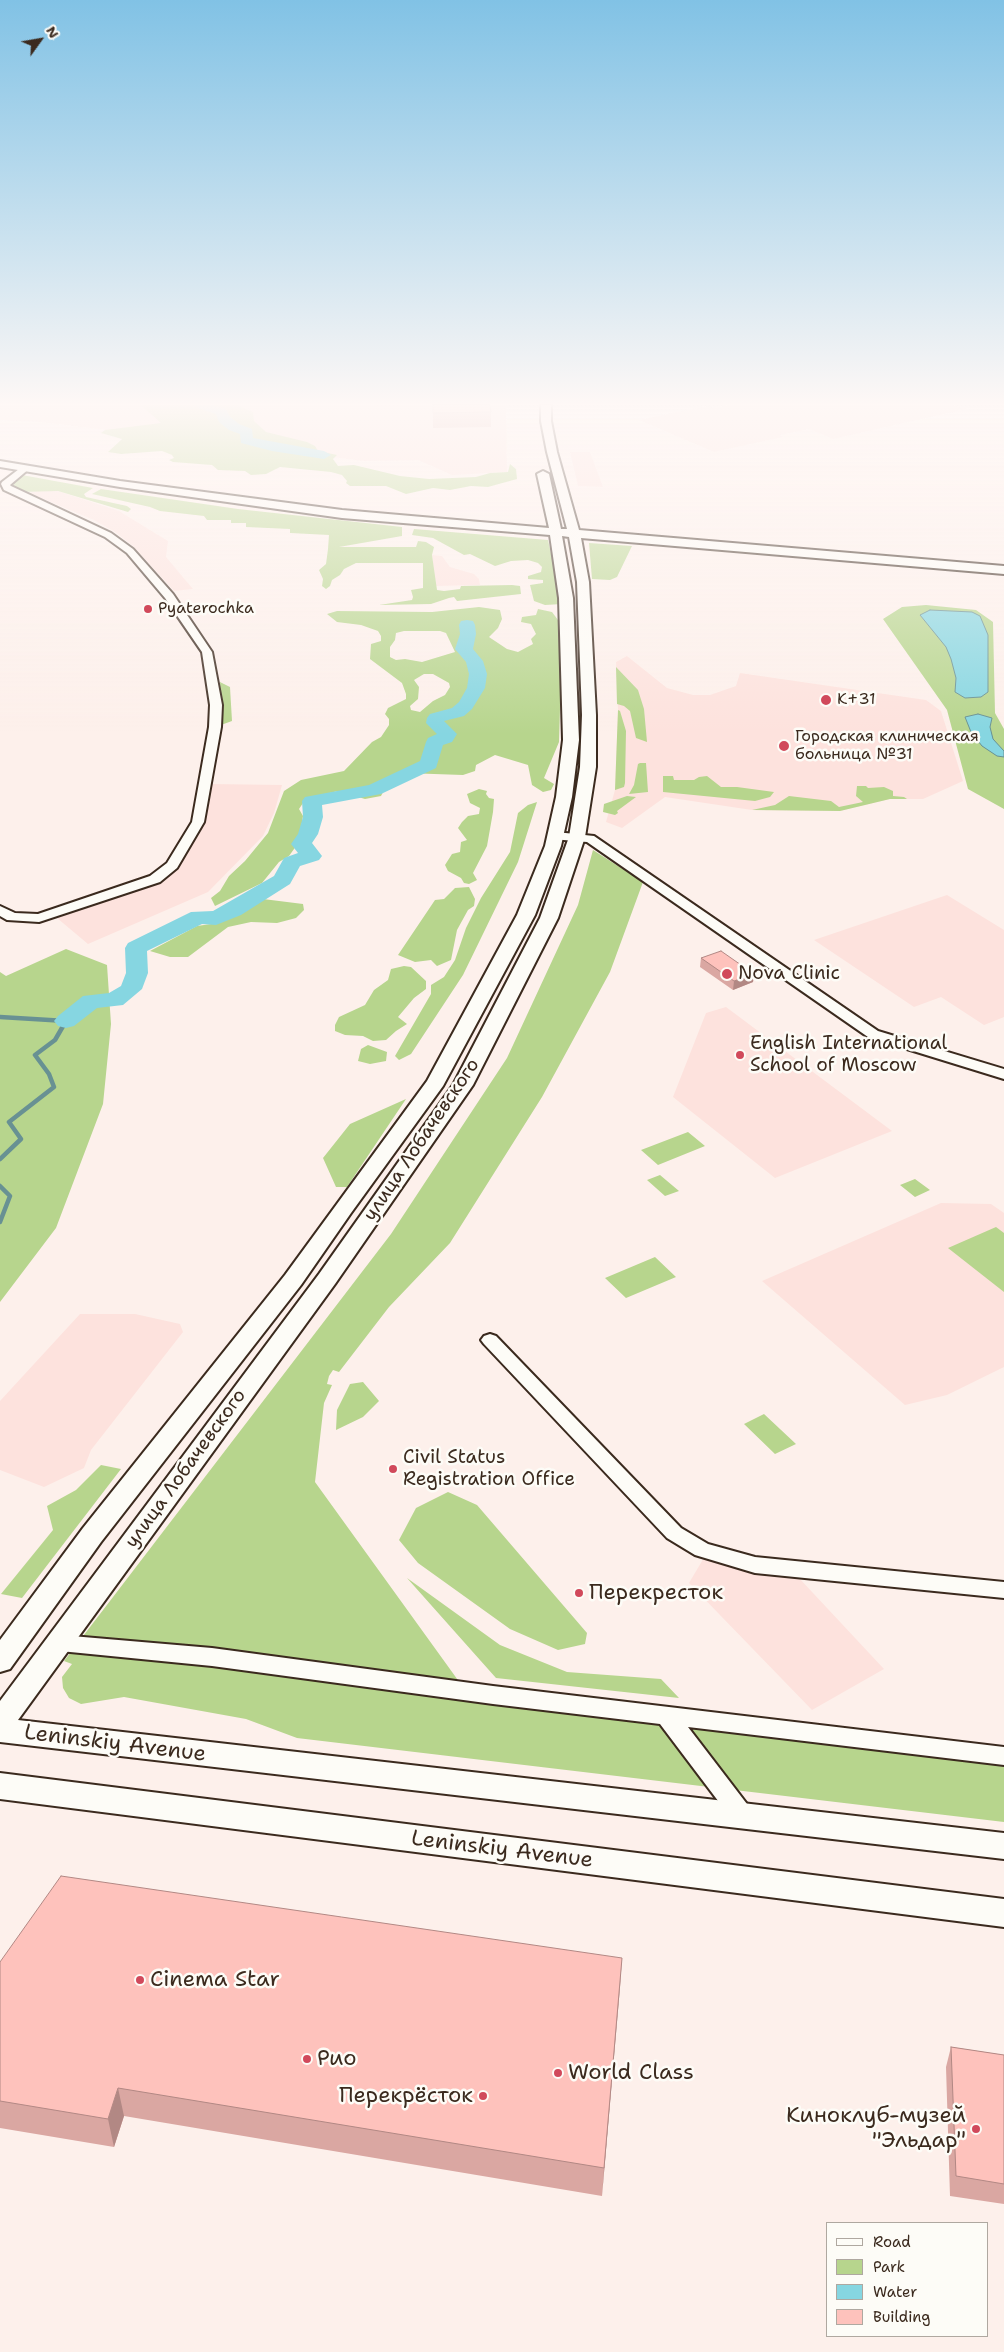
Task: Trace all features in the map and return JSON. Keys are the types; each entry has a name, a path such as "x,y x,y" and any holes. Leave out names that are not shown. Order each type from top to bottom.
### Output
{"main road":[{"path":"356,515 554,529"},
{"path":"427,515 574,531 1004,570"},
{"name":"улица Лобачевского","path":"0,1661 110,1511 293,1280 342,1208 436,1082 526,915 566,836 564,797 571,740 571,719 566,598 551,515"},
{"name":"улица Лобачевского","path":"0,1723 327,1279 463,1085 549,918 566,836 588,767 589,715 585,599 574,531 569,515"},
{"path":"574,531 1004,562"},
{"name":"Leninskiy Avenue","path":"0,1730 1004,1846"},
{"name":"Leninskiy Avenue","path":"0,1786 1004,1913"}],"street":[{"path":"0,910 20,918 39,918 155,879 172,865 198,822 215,727 216,704 207,652 169,596 130,552 108,535 65,515"},
{"path":"566,836 590,839 595,842 873,1034 1004,1074"},
{"path":"490,1340 674,1533 702,1550 755,1565 1004,1590"},
{"path":"60,1643 212,1657 493,1695 1004,1756"},
{"path":"666,1715 742,1815"}],"shaded area":[{"path":"81,515 125,515 168,541 166,557 193,589 174,591 133,546 115,532"},
{"path":"432,555 442,556 450,567 474,574 479,579 480,585 436,586"},
{"name":"Городская клиническая больница №31","path":"627,656 667,688 693,695 710,695 736,686 740,673 926,700 941,711 963,781 923,799 890,799 840,811 752,810 665,797 622,828 606,822 615,790 618,710 616,662"},
{"path":"209,784 282,785 274,813 263,836 208,892 88,944 57,918 154,884 175,866 202,828"},
{"path":"947,895 1004,930 1004,1017 984,1025 941,997 914,1007 814,940"},
{"name":"English International School of Moscow","path":"726,1007 892,1131 775,1178 673,1097 706,1013"},
{"path":"941,1203 991,1204 1004,1213 1004,1367 947,1395 905,1405 762,1281"},
{"path":"80,1314 135,1314 180,1324 183,1332 91,1450 84,1468 44,1487 0,1470 0,1401"},
{"path":"705,1556 799,1578 884,1669 812,1710 689,1583"}],"green space":[{"path":"193,515 290,515 402,527 402,536 339,547 416,547 418,541 426,542 434,547 432,555 437,590 460,589 461,586 512,585 520,586 521,594 457,601 454,597 431,604 379,605 412,600 411,590 423,588 423,563 356,563 344,569 340,575 332,580 330,586 326,589 322,586 323,579 319,570 326,564 329,535 290,533 290,529 246,527 246,523 231,523 231,520 207,520 204,516"},
{"path":"414,529 548,540 562,604 545,605 534,601 530,585 543,583 543,580 528,579 528,576 541,572 542,567 538,563 528,560 511,561 495,566 470,554 464,555 433,538 412,535"},
{"path":"589,543 632,546 617,577 610,580 592,579"},
{"path":"926,605 976,610 993,622 995,713 1004,729 1004,809 968,789 947,710 883,619 902,607"},
{"path":"479,607 500,610 502,619 498,628 489,637 507,649 518,652 533,644 531,639 536,634 531,624 521,622 522,617 536,615 538,609 552,612 558,620 561,676 559,742 544,778 554,784 551,790 543,792 532,785 528,765 495,755 476,765 475,771 463,775 405,773 383,782 384,790 381,796 365,799 338,791 326,794 303,803 299,809 303,816 299,842 289,856 279,862 262,883 215,906 211,898 220,891 229,876 245,861 268,833 284,791 301,780 344,771 372,742 381,737 389,725 389,719 385,714 388,708 406,699 402,683 370,659 371,644 381,641 378,631 361,625 337,622 327,614 337,611 432,612","holes":["404,631 440,631 446,633 455,652 422,662 405,659 396,660 390,657 390,647 395,640 396,633","424,674 433,674 449,683 450,687 445,695 433,701 420,712 411,710 410,706 418,699 419,687 414,680"]},
{"path":"616,667 638,690 644,709 647,742 636,738 630,711 624,706 617,704"},
{"path":"220,682 230,687 232,721 221,725"},
{"path":"618,710 620,711 626,731 625,783 624,787 615,790"},
{"path":"646,763 648,792 629,794 634,785 638,764"},
{"path":"663,776 673,776 674,780 694,780 707,776 721,787 737,787 774,792 770,797 755,801 663,792"},
{"path":"857,786 866,786 868,788 884,787 893,791 893,796 907,799 890,799 840,811 752,810 775,805 789,796 831,801 839,807 863,802 856,796"},
{"path":"479,789 487,791 486,794 489,798 494,799 493,812 487,846 473,873 477,880 469,884 464,883 461,878 448,871 445,865 452,854 460,852 461,842 467,840 458,828 462,822 468,816 479,814 480,808 470,803 467,794"},
{"path":"627,796 636,797 617,811 618,813 615,815 603,812 604,804"},
{"path":"537,802 518,862 463,975 411,1054 399,1060 395,1056 431,994 431,985 444,977 455,960 466,928 481,898 510,852 518,813 528,805"},
{"path":"593,850 643,882 610,972 542,1097 450,1243 389,1307 339,1372 333,1370 329,1376 327,1384 332,1385 324,1403 315,1482 460,1683 1004,1763 1004,1822 297,1738 246,1719 124,1697 81,1704 69,1698 63,1688 62,1677 72,1664 64,1661 391,1234 507,1058 578,905"},
{"path":"469,887 475,899 474,906 468,910 457,930 451,960 437,966 431,960 415,962 398,955 435,900 444,899 455,888"},
{"path":"263,899 303,904 304,910 296,918 277,923 251,922 228,927 188,957 170,957 150,951 197,926 218,923"},
{"path":"66,949 107,965 111,1024 103,1104 56,1228 0,1302 0,972 6,976"},
{"path":"404,966 411,967 426,981 426,989 414,998 398,1017 407,1024 386,1040 373,1041 363,1036 345,1035 335,1031 335,1025 339,1017 365,1005 374,990 388,980 391,969"},
{"path":"368,1045 387,1052 386,1061 370,1064 358,1061 361,1049"},
{"path":"406,1099 347,1187 336,1187 323,1158 350,1124"},
{"path":"688,1132 705,1146 658,1165 641,1150"},
{"path":"660,1175 679,1191 665,1196 647,1180"},
{"path":"915,1179 930,1190 915,1197 900,1185"},
{"path":"996,1227 1004,1233 1004,1292 948,1248"},
{"path":"655,1257 676,1277 626,1298 605,1278"},
{"path":"363,1382 379,1401 363,1417 336,1430 337,1410 350,1384"},
{"path":"764,1414 796,1444 775,1454 744,1424"},
{"path":"101,1465 121,1469 22,1598 1,1594 53,1530 47,1506 76,1490"},
{"path":"448,1492 477,1505 587,1633 585,1644 558,1650 510,1629 418,1563 399,1540 416,1508"},
{"path":"407,1578 500,1645 567,1672 661,1679 679,1698 496,1678"}],"water":[{"path":"930,610 972,612 980,616 988,635 988,692 981,697 965,698 955,692 956,678 946,647 920,615"},
{"path":"978,714 992,718 990,727 993,739 1004,751 1004,757 997,756 982,746 971,732 965,717"}],"building":[{"path":"721,951 754,974 734,981 701,958"},
{"name":"Рио","path":"61,1876 622,1958 604,2168 118,2088 108,2119 0,2101 0,1962"},
{"name":"Киноклуб-музей \"Эльдар\"","path":"951,2047 1004,2055 1004,2184 956,2176"}],"waterway":[{"path":"66,1021 91,1001 115,1000 131,989 137,973 136,948 175,927 199,917 216,918 233,910 283,880 291,862 312,856 301,844 308,834 313,817 312,801 374,790 429,764 435,742 445,738 448,734 435,723 436,718 458,712 466,705 476,688 478,674 474,661 464,649 468,634 467,625"},
{"path":"0,1017 66,1021 55,1040 35,1055 49,1074 54,1087 9,1122 21,1139 0,1159"},
{"path":"0,1186 10,1196 0,1222"}],"place":[{"name":"Pyaterochka","path":"148,609"},
{"name":"К+31","path":"826,700"},
{"name":"Городская клиническая больница №31","path":"784,746"},
{"name":"Nova Clinic","path":"727,974"},
{"name":"English International School of Moscow","path":"740,1055"},
{"name":"Civil Status Registration Office","path":"393,1469"},
{"name":"Перекресток","path":"579,1593"},
{"name":"Cinema Star","path":"140,1980"},
{"name":"Рио","path":"307,2059"},
{"name":"World Class","path":"558,2073"},
{"name":"Перекрёсток","path":"483,2096"},
{"name":"Киноклуб-музей \"Эльдар\"","path":"976,2129"}]}
